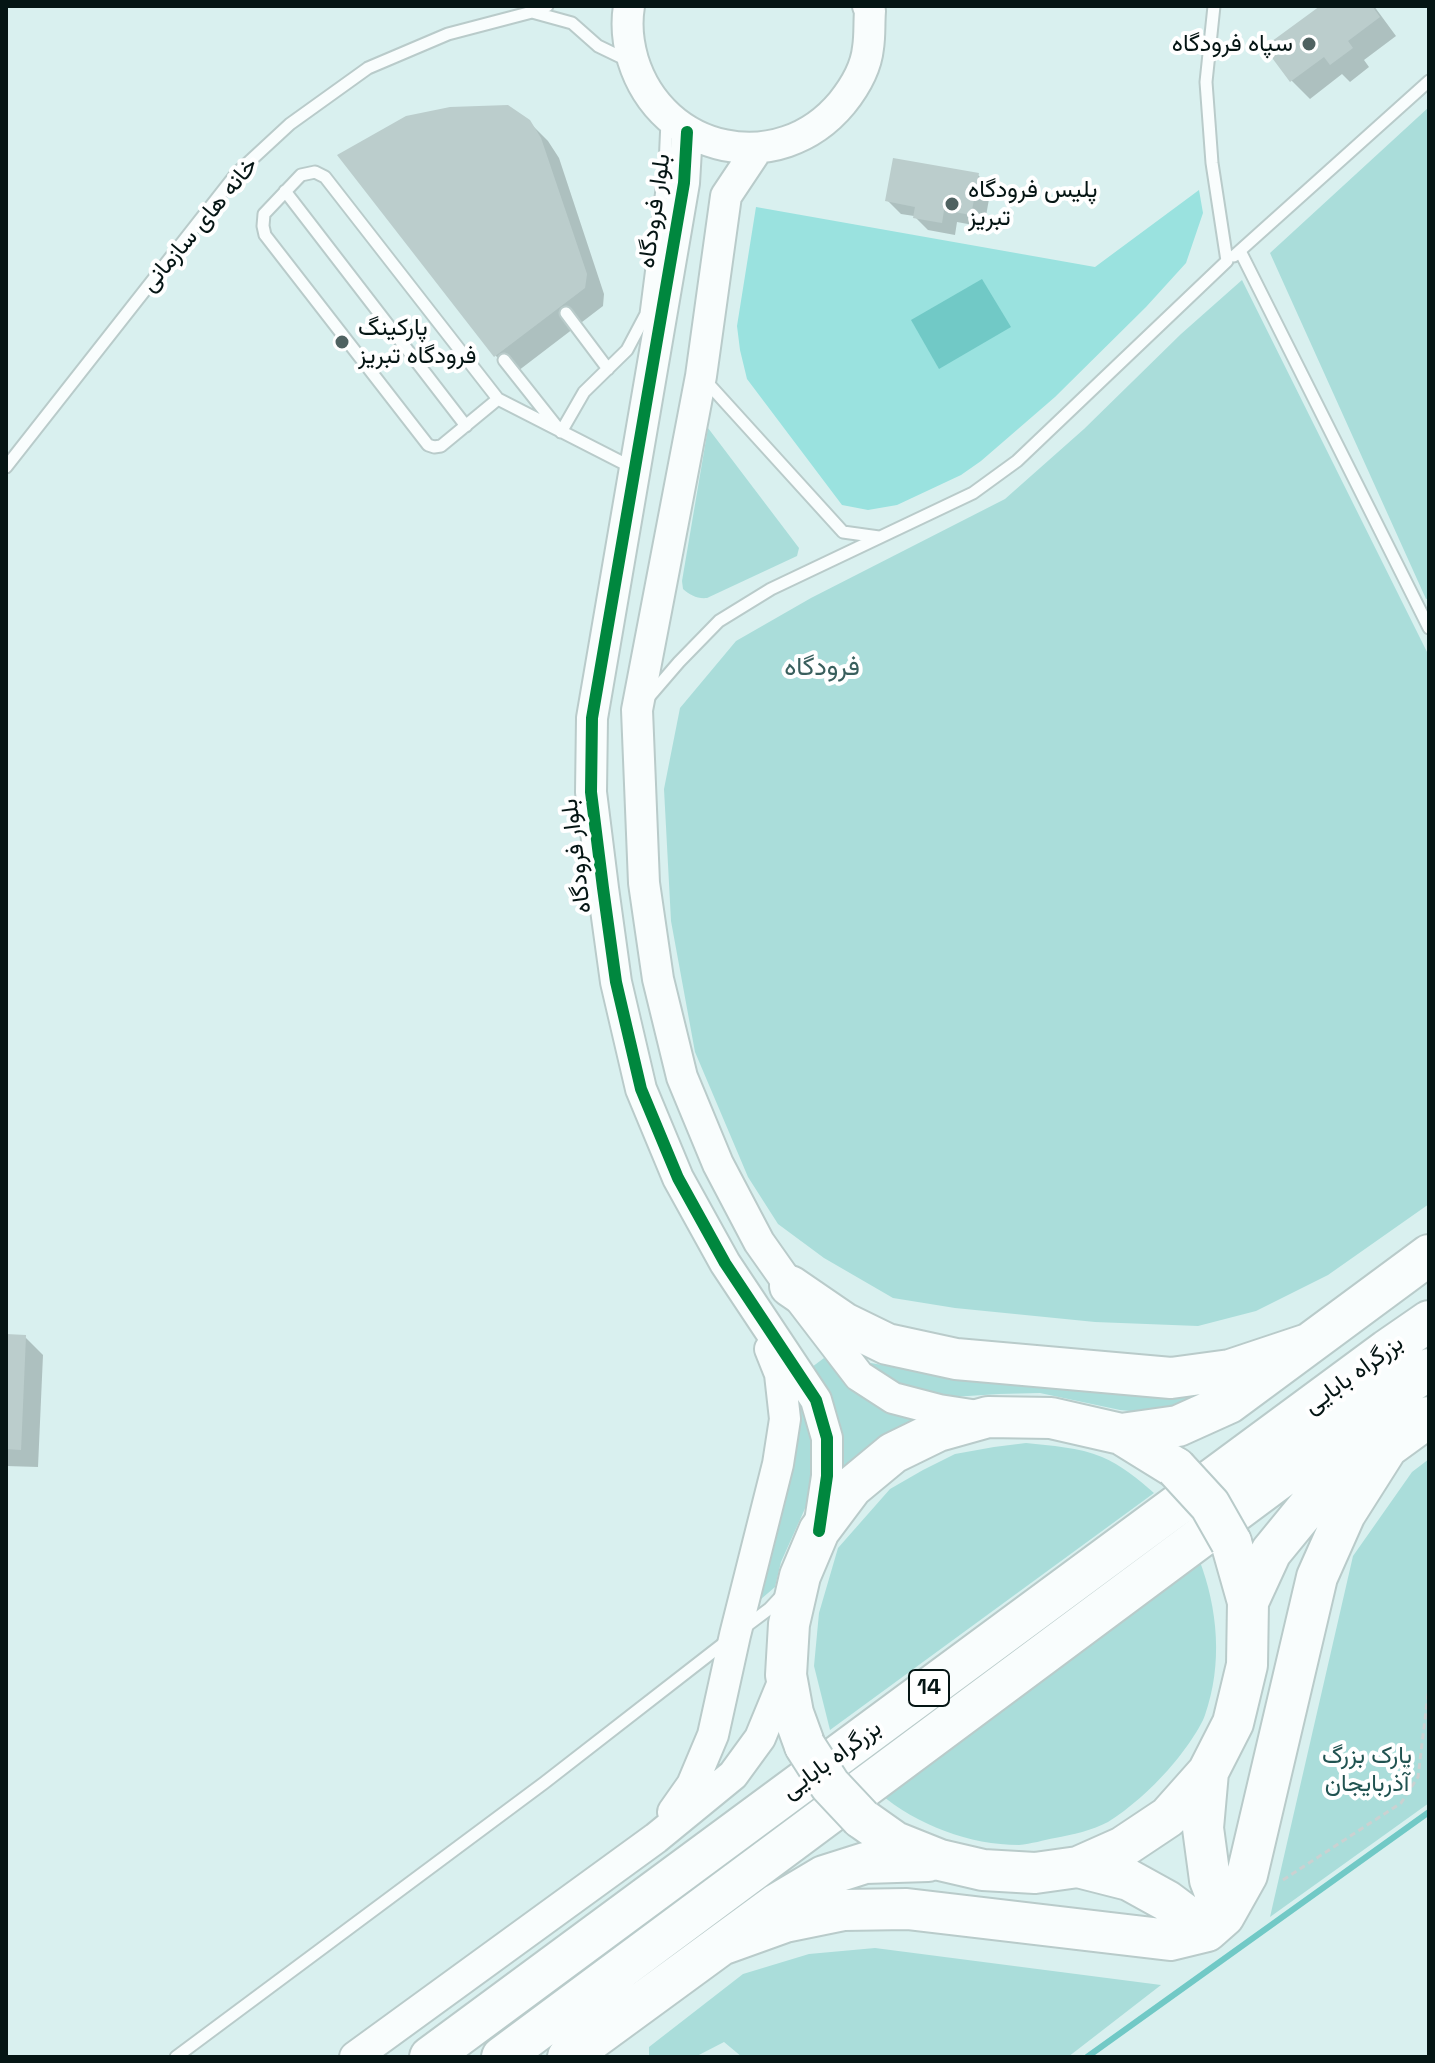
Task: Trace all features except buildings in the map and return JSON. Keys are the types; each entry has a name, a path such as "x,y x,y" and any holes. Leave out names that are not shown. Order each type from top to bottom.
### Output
{"highway":[{"path":"1121,1434 1178,1426 1229,1403 1429,1255"},
{"path":"790,1286 844,1323 887,1344 956,1359 1171,1378 1230,1370 1308,1344"},
{"name":"بزرگراه بابایی","path":"430,2057 1429,1321"},
{"name":"بزرگراه بابایی","path":"502,2057 1429,1369"},
{"path":"988,1417 1051,1418 1121,1434 1176,1468 1210,1505 1231,1542 1248,1602 1247,1665 1233,1723 1208,1772 1168,1817 1123,1847 1078,1867 1035,1873 983,1870 940,1860 895,1842 861,1818 830,1785 805,1746 793,1713 786,1675 789,1624 800,1576 819,1531 852,1487 893,1453 938,1431 988,1417"},
{"path":"1248,1602 1271,1552 1312,1502 1429,1417"},
{"path":"721,1945 785,1922 844,1910 907,1909 1170,1940 1216,1923 1247,1875 1317,1577 1345,1514 1390,1443"},
{"path":"1208,1772 1203,1828 1216,1923"},
{"path":"568,2057 777,1904 824,1876 865,1863 940,1860"},
{"path":"1078,1867 1129,1880 1216,1923"}],"street":[{"path":"629,6 628,46 639,80 659,110 677,124 721,146 758,148 796,139 829,118 854,87 868,51 868,6"},
{"name":"بلوار فرودگاه","path":"677,124 684,183 592,718 591,792 613,966 641,1089 678,1178 725,1263 816,1400 827,1438 827,1476 819,1531"},
{"path":"758,148 726,196 701,376 637,710 644,883 658,979 682,1077 718,1164 759,1242 790,1286 859,1376 893,1398 939,1410 988,1417"},
{"path":"656,1838 692,1785 713,1735 778,1464 785,1419 780,1374 753,1306"},
{"path":"355,2057 656,1838 733,1775 760,1738 786,1675"}],"lane":[{"path":"1214,6 1206,82 1212,163 1227,261"},
{"path":"541,8 572,23 598,46 634,63"},
{"name":"خانه های سازمانی","path":"6,467 237,173 290,124 368,68 448,34 541,8"},
{"path":"637,710 719,621 771,589 973,493 1017,461 1227,261 1429,81"},
{"path":"561,432 584,392 627,350 646,314 665,166 677,124"},
{"path":"498,399 441,446 428,445 265,235 264,214 301,175 315,172 325,177 498,399 635,469"},
{"path":"285,191 466,426"},
{"path":"1240,251 1429,628"},
{"path":"566,313 608,369"},
{"path":"504,360 561,432"},
{"path":"701,376 843,532 879,537"},
{"path":"176,2057 544,1783 769,1609 800,1576"}],"path":[{"path":"1283,1880 1401,1803 1418,1777 1429,1686"}],"green space":[{"path":"1429,107 1429,598 1426,599 1270,253"},
{"path":"1242,280 1429,656 1429,1204 1328,1275 1256,1311 1198,1326 1095,1322 955,1308 893,1298 824,1258 778,1224 748,1177 695,1052 671,921 664,789 680,708 736,641 811,598 1005,499"},
{"path":"708,428 799,548 797,556 703,598 683,589 682,581"},
{"path":"824,1358 841,1375 921,1416 873,1443 839,1474 819,1377 812,1367"},
{"path":"865,1362 1141,1389 1225,1385 1171,1410 1140,1412 1040,1393 937,1398 907,1388 872,1370"},
{"path":"797,1393 807,1412 815,1443 816,1484 781,1562 775,1587 753,1606"},
{"path":"1026,1443 1074,1449 1102,1457 1123,1468 1154,1493 830,1730 814,1666 819,1613 838,1548 890,1489 923,1470 955,1454"},
{"name":"پارک بزرگ آذربایجان","path":"1429,1459 1429,1803 1270,1917 1353,1556 1412,1472"},
{"path":"1199,1559 1210,1597 1216,1637 1211,1696 1194,1736 1173,1765 1124,1811 1108,1822 1082,1832 1024,1844 1000,1844 963,1837 927,1824 879,1793"},
{"path":"875,1948 1161,1985 1068,2057 742,2057 724,2042 695,2057 649,2057 649,2047 743,1974 809,1954"}],"shaded area":[{"path":"1199,190 1203,213 1186,263 1146,307 1055,397 981,461 961,475 897,505 868,510 842,505 747,379 737,326 756,207 1095,267"},
{"path":"982,279 1011,327 939,369 911,320"}],"waterway":[{"path":"1087,2057 1429,1812"}],"cycle path":[{"path":"687,132 684,183 592,718 591,792 616,982 641,1089 678,1178 725,1263 816,1400 827,1438 827,1476 819,1531"}],"place":[{"name":"سپاه فرودگاه","path":"1309,44"},
{"name":"پلیس فرودگاه تبریز","path":"952,204"},
{"name":"پارکینگ فرودگاه تبریز","path":"342,342"}],"district":[{"name":"فرودگاه","path":"822,668"}]}
